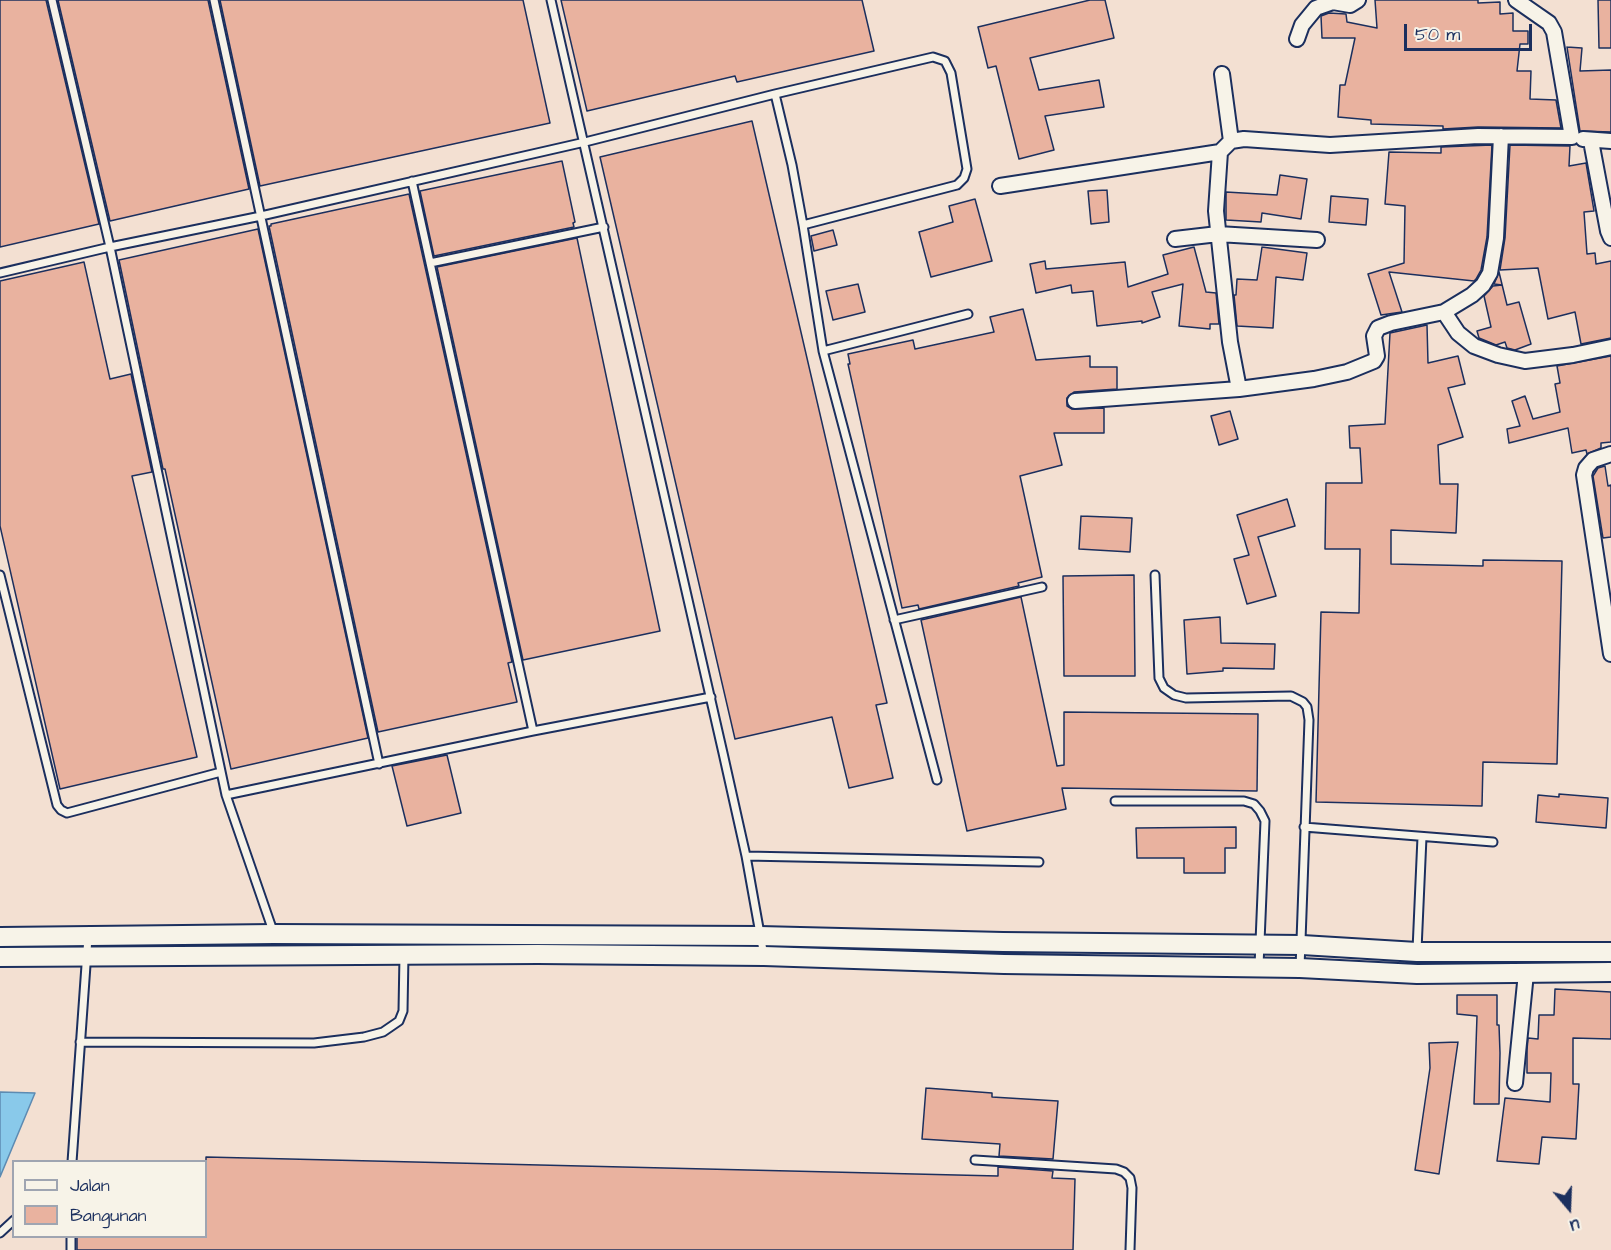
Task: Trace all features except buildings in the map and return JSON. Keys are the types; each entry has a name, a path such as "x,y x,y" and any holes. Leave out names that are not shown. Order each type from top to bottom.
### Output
{"street":[{"path":"1297,39 1302,25 1316,8 1333,2 1350,5 1358,0"},
{"path":"1516,0 1549,23 1554,32 1572,137"},
{"path":"1222,74 1231,141"},
{"path":"1000,186 1220,152 1231,141 1244,139 1330,145 1478,136 1572,137 1591,141 1611,141"},
{"path":"1075,400 1239,388 1314,379 1347,372 1374,361 1377,356 1374,336 1378,328 1444,312 1484,285 1490,273 1496,238 1501,136"},
{"path":"1591,141 1611,238"},
{"path":"1220,152 1216,211 1230,342 1239,388"},
{"path":"1175,239 1218,234 1317,240"},
{"path":"1444,312 1458,333 1474,346 1526,361 1611,347"},
{"path":"1611,454 1593,460 1586,468 1584,475 1611,654"},
{"path":"0,937 274,934 760,936 1302,945 1417,952 1611,952"},
{"path":"0,957 764,956 1004,964 1300,968 1417,974 1611,972"},
{"path":"1515,1083 1526,973"}],"lane":[{"path":"52,0 110,247 226,795 274,934"},
{"path":"214,0 379,764"},
{"path":"551,0 711,697 746,856 764,956"},
{"path":"0,273 585,142 933,57 945,61 951,73 967,169 964,178 957,185 802,225"},
{"path":"775,94 792,165 823,351 937,780"},
{"path":"412,181 533,731"},
{"path":"430,263 604,227"},
{"path":"823,351 968,314"},
{"path":"0,575 57,805 61,810 67,813 221,772"},
{"path":"1155,575 1159,678 1164,688 1174,695 1186,698 1291,696 1303,702 1306,707 1309,720 1300,968"},
{"path":"894,620 1042,587"},
{"path":"226,795 533,731 711,697"},
{"path":"1115,801 1244,801 1254,804 1265,821 1259,968"},
{"path":"1304,827 1493,842"},
{"path":"1417,952 1422,837"},
{"path":"746,856 1040,862"},
{"path":"71,1160 88,937"},
{"path":"80,1042 314,1043 364,1037 383,1032 399,1021 403,1011 404,955"},
{"path":"975,1160 1116,1169 1124,1172 1130,1178 1132,1188 1130,1250"},
{"path":"0,1233 12,1222"}],"water":[{"path":"0,1092 35,1093 0,1177"}]}
